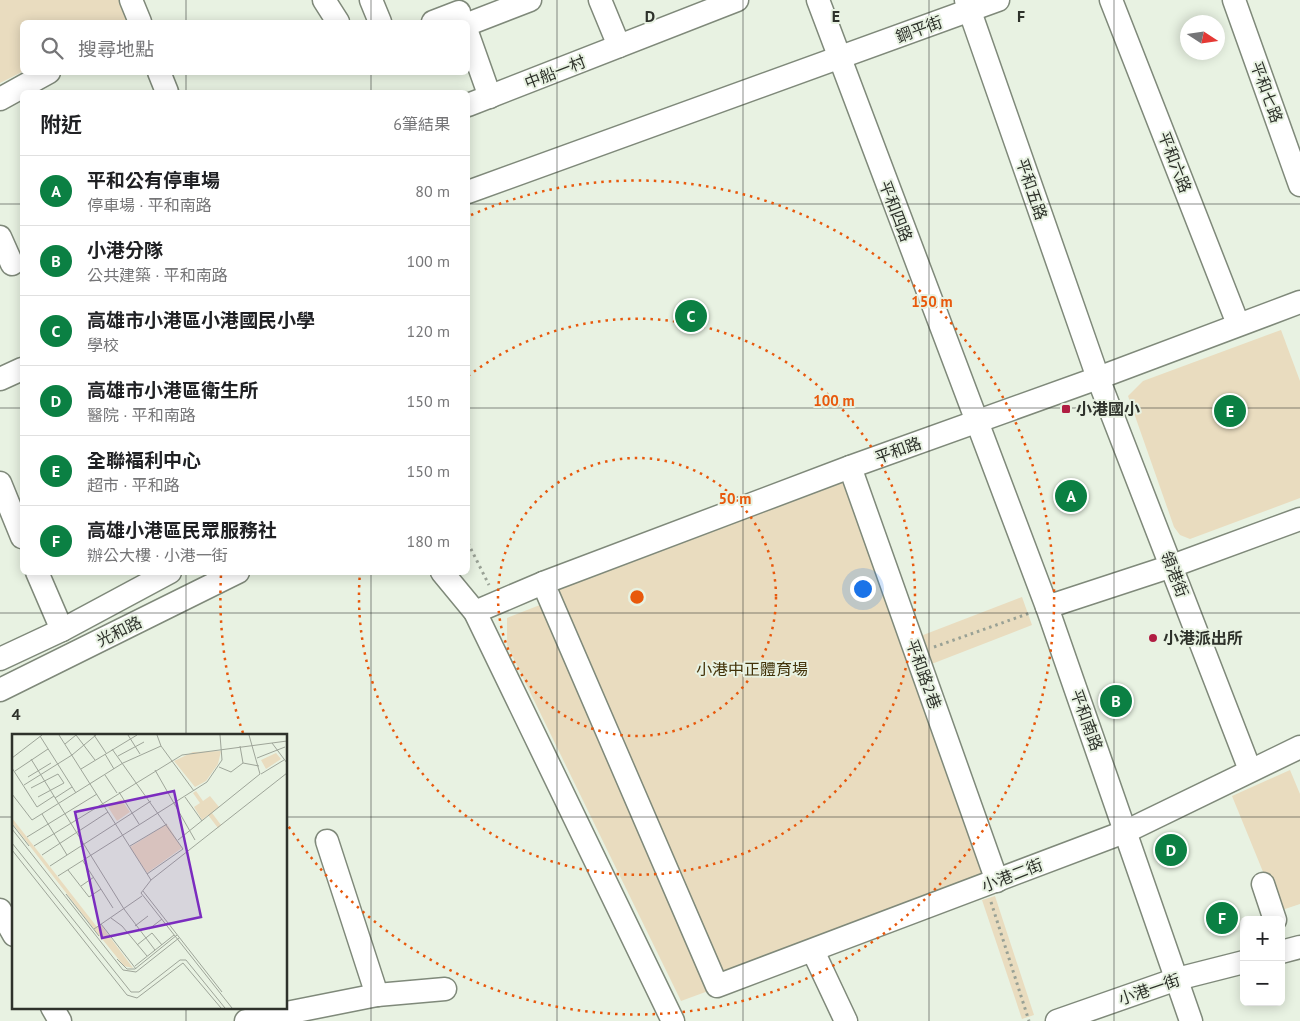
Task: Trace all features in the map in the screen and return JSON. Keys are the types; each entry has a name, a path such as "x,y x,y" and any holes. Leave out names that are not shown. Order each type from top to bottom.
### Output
{"street":[{"path":"131,0 138,20"},
{"path":"324,0 337,20"},
{"path":"371,0 379,20"},
{"path":"441,20 530,0"},
{"path":"600,0 619,46"},
{"name":"中船一村","path":"470,104 737,0"},
{"name":"平和四路","path":"818,0 976,422"},
{"name":"鋼平街","path":"470,191 839,58 968,5 998,0"},
{"name":"平和六路","path":"1111,0 1238,324"},
{"name":"平和七路","path":"1234,0 1300,185"},
{"name":"平和五路","path":"968,5 1098,378"},
{"path":"470,41 490,97"},
{"path":"160,75 166,90"},
{"path":"22,90 47,80"},
{"path":"0,99 20,91"},
{"path":"0,237 12,264"},
{"name":"平和路","path":"475,612 543,583 850,467 1098,378 1300,302"},
{"path":"0,379 20,370"},
{"name":"領港街","path":"1098,378 1250,770"},
{"name":"平和南路","path":"976,422 1047,607 1127,831 1191,1021"},
{"name":"平和路2巷","path":"850,467 916,653 992,883"},
{"path":"0,483 20,532"},
{"path":"1047,607 1172,566 1300,519"},
{"path":"39,575 62,630"},
{"name":"光和路","path":"0,659 62,630 164,575"},
{"name":"光和路","path":"0,690 232,575"},
{"path":"444,575 475,612 673,1021"},
{"name":"小港二街","path":"543,583 717,986 1127,831 1300,747"},
{"path":"326,841 377,996"},
{"path":"1263,884 1274,916"},
{"path":"0,910 12,931"},
{"path":"813,951 846,1021"},
{"name":"小港一街","path":"1057,1021 1177,979 1240,963"},
{"path":"246,1021 266,1012 377,996 444,989"},
{"path":"53,1008 60,1021"}],"path":[{"path":"470,547 497,601"},
{"path":"916,653 1047,607"},
{"path":"992,883 1029,1021"}],"green space":[{"path":"0,0 128,0 129,20 20,20 20,73 0,83"},
{"path":"1281,330 1300,381 1300,498 1190,539 1180,535 1174,527 1128,396 1143,381"},
{"name":"小港中正體育場","path":"843,471 991,879 719,983 550,582"},
{"path":"1022,597 1032,625 929,665 918,637"},
{"path":"545,603 711,990 681,1001 507,645 507,618"},
{"path":"1290,770 1300,794 1300,904 1279,911 1232,796"},
{"path":"995,896 1034,1015 1022,1019 982,900"}],"place":[{"name":"高雄市小港區小港國民小學","path":"691,316"},
{"name":"小港國小","path":"1066,409"},
{"name":"全聯褔利中心","path":"1230,411"},
{"name":"平和公有停車場","path":"1071,496"},
{"name":"小港派出所","path":"1153,638"},
{"name":"小港分隊","path":"1116,701"},
{"name":"高雄市小港區衛生所","path":"1171,850"},
{"name":"高雄小港區民眾服務社","path":"1222,918"}]}
